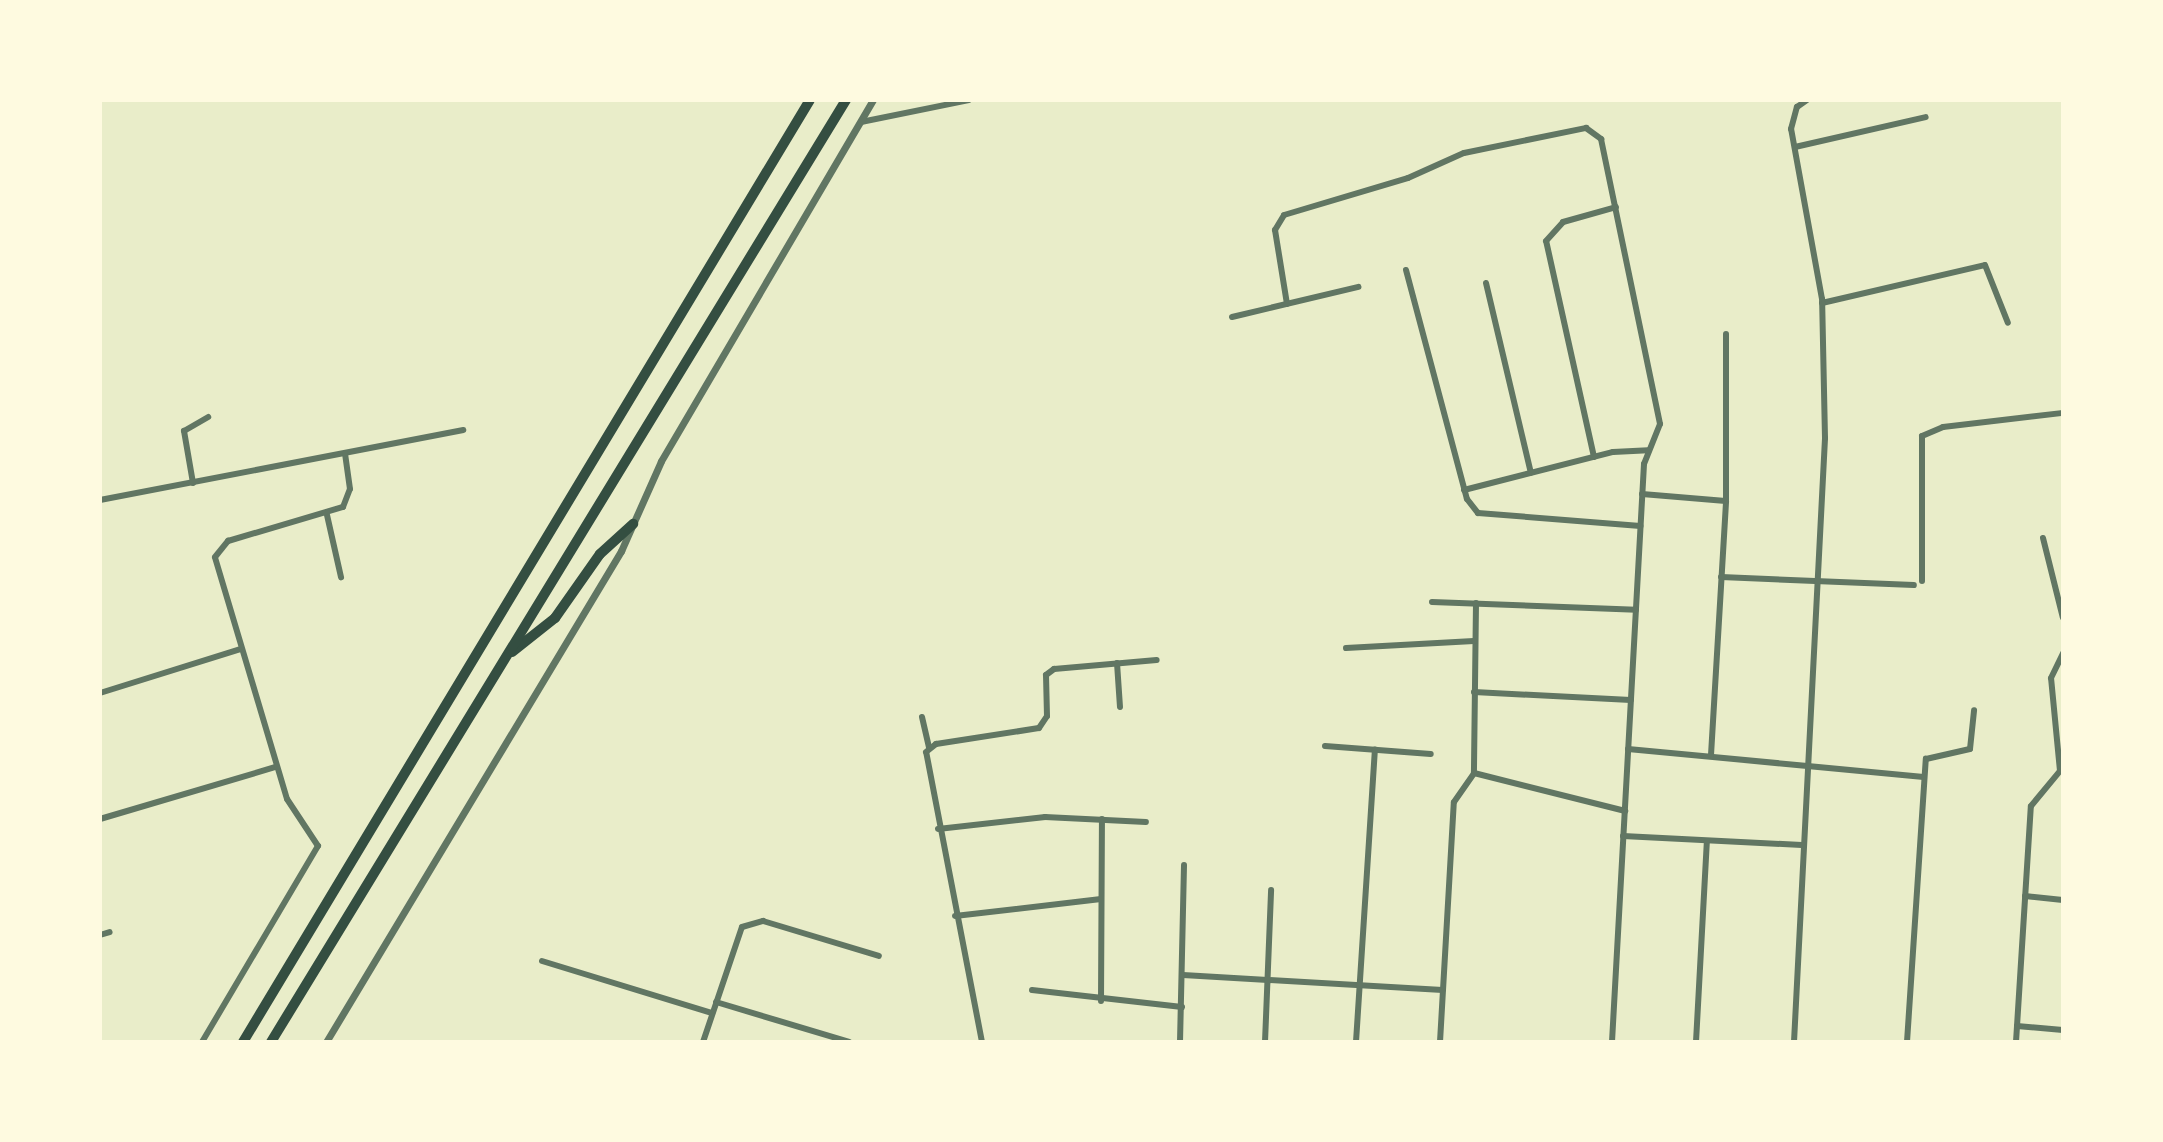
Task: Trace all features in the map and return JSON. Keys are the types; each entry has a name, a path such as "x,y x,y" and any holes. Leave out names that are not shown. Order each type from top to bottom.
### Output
{"highway":[{"path":"243,1042 810,100"},
{"path":"271,1042 846,100"},
{"path":"510,653 555,618 600,554 633,524"}],"street":[{"path":"326,1042 633,524 661,461 873,100"},
{"path":"861,122 969,100"},
{"path":"1794,1042 1825,438 1822,303 1792,116 1807,100"},
{"path":"1795,147 1926,117"},
{"path":"1287,304 1275,230 1284,215 1408,178 1464,153 1596,131 1616,207 1657,395 1660,424 1648,450 1642,494 1612,1042"},
{"path":"1594,457 1546,241 1563,222 1616,207"},
{"path":"1822,303 1985,265 2008,323"},
{"path":"1406,270 1464,490 1478,513 1491,518 1640,526"},
{"path":"1486,283 1531,473"},
{"path":"1232,317 1358,287"},
{"path":"1711,755 1726,501 1726,334"},
{"path":"1922,581 1922,436 1943,427 2063,413"},
{"path":"193,483 184,431 208,417"},
{"path":"100,500 463,430"},
{"path":"1464,490 1594,457 1648,450"},
{"path":"202,1042 318,846 276,767 215,571 219,547 327,515 349,498 345,453"},
{"path":"1642,494 1726,501"},
{"path":"327,515 341,577"},
{"path":"2043,538 2063,618"},
{"path":"1721,577 1914,585"},
{"path":"1432,602 1636,610"},
{"path":"1440,1042 1454,802 1474,773 1476,603"},
{"path":"1346,648 1474,641"},
{"path":"100,693 240,649"},
{"path":"2016,1042 2031,806 2060,771 2051,678 2063,653"},
{"path":"929,747 1039,728 1047,716 1046,675 1157,660"},
{"path":"1117,663 1120,707"},
{"path":"1474,692 1631,700"},
{"path":"1907,1042 1924,777 1929,756 1970,749 1974,710"},
{"path":"922,717 929,747 938,829 982,1042"},
{"path":"1325,746 1431,754"},
{"path":"1628,749 1807,761 1924,777"},
{"path":"1356,1042 1375,750"},
{"path":"100,819 276,767"},
{"path":"1474,773 1625,811"},
{"path":"938,829 1102,819 1146,822"},
{"path":"1101,1001 1102,819"},
{"path":"1623,836 1802,845"},
{"path":"1696,1042 1707,841"},
{"path":"1180,1042 1184,865"},
{"path":"1265,1042 1271,890"},
{"path":"2025,896 2063,900"},
{"path":"955,916 1101,899"},
{"path":"703,1042 737,932 754,922 879,956"},
{"path":"100,935 110,932"},
{"path":"542,961 712,1013"},
{"path":"1183,975 1443,990"},
{"path":"1032,990 1101,1001 1182,1007"},
{"path":"716,1002 849,1042"},
{"path":"2017,1026 2063,1030"}]}
